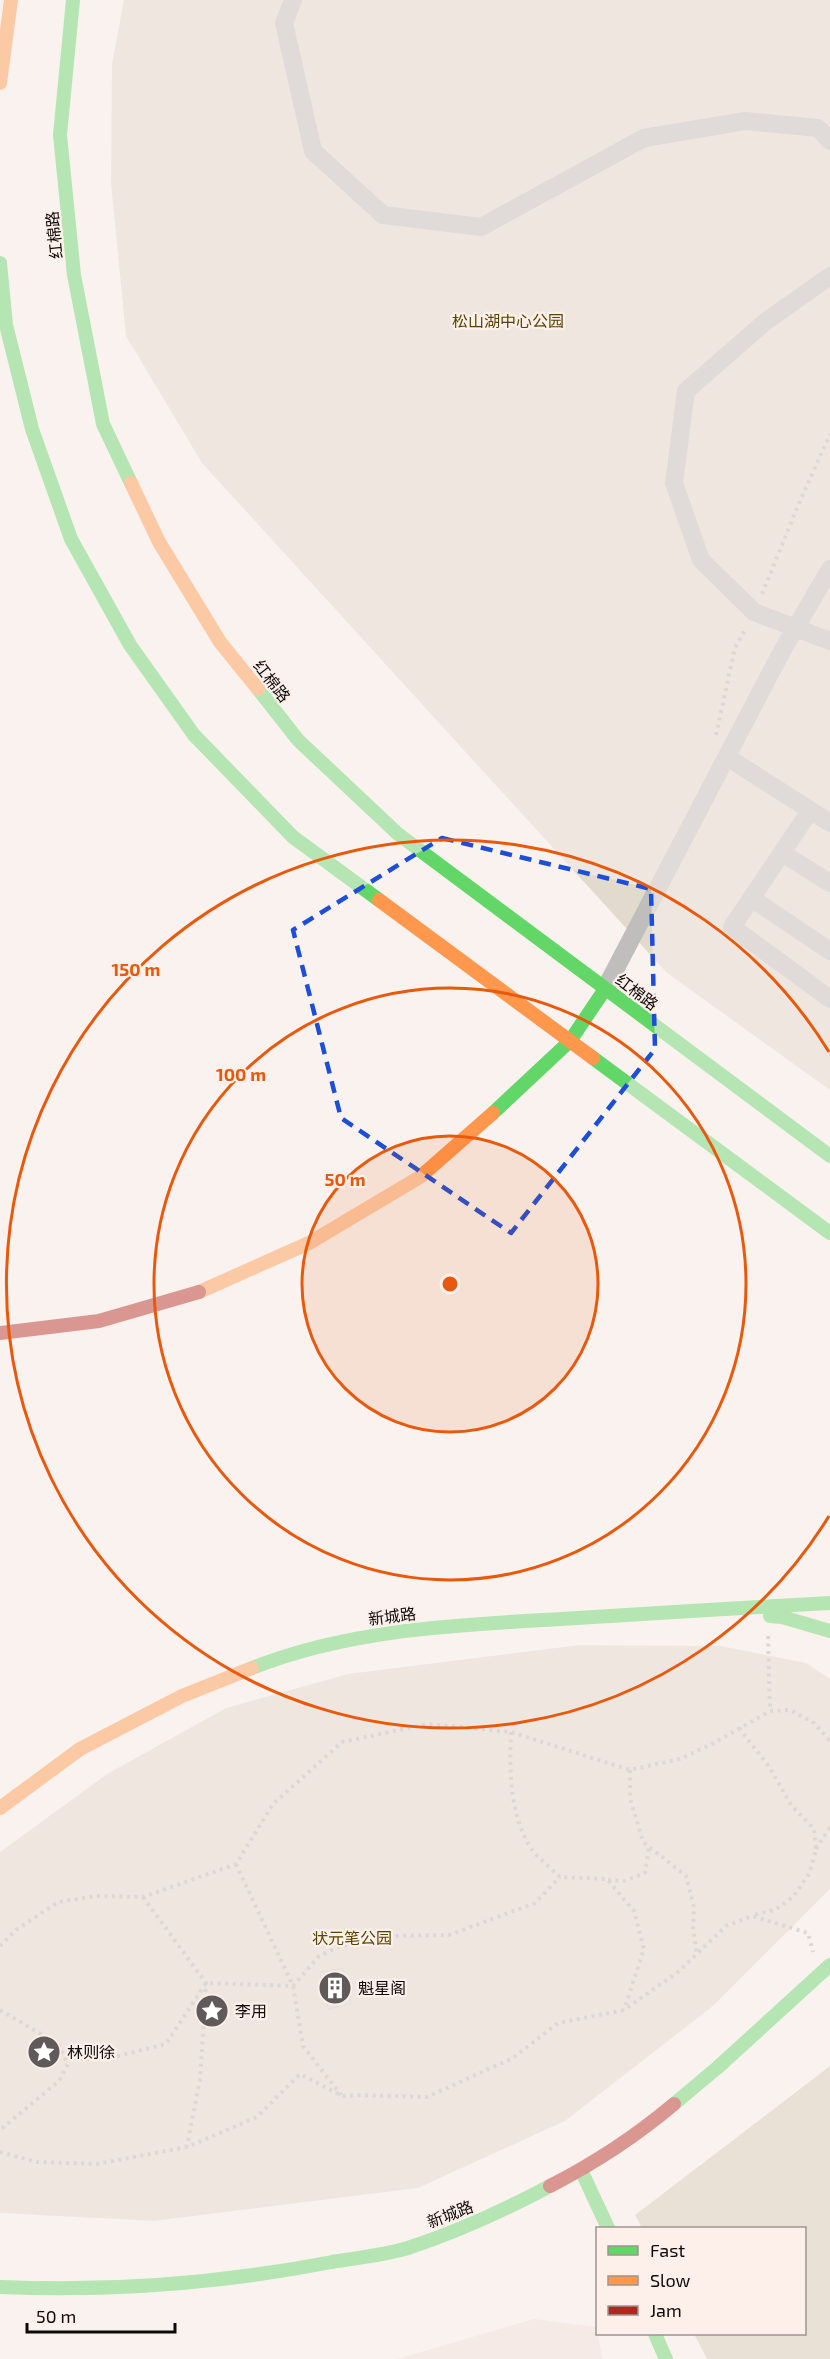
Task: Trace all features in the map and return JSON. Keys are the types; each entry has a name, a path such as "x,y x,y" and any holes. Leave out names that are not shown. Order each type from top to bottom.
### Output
{"main road":[{"path":"0,83 11,0"},
{"name":"红棉路","path":"73,0 60,135 74,275 103,424 159,542 220,642 298,740 398,834 830,1155"},
{"path":"0,264 6,325 32,429 71,539 130,645 194,735 293,837 830,1233"},
{"path":"0,1333 99,1321 211,1288 309,1243 420,1176 570,1041 605,989"},
{"name":"新城路","path":"0,1808 80,1749 182,1696 272,1660 357,1637 448,1626 830,1603"},
{"path":"713,1611 782,1617 830,1631"},
{"name":"新城路","path":"0,2287 63,2290 185,2283 281,2272 407,2248 502,2211 581,2170 643,2130 709,2075 825,1969 830,1959"},
{"path":"581,2170 607,2227"},
{"path":"655,2335 666,2359"}],"street":[{"path":"293,0 284,23 313,150 383,215 481,227 644,138 745,121 818,128 830,141"},
{"path":"830,276 765,322 687,391 674,483 701,560 754,612 830,641"},
{"path":"605,989 796,627 830,569"},
{"path":"727,757 830,823"},
{"path":"810,811 732,927 830,999"},
{"path":"782,853 830,883"},
{"path":"751,898 830,951"}],"path":[{"path":"768,1616 770,1711"},
{"path":"0,1946 16,1930 58,1902 96,1896 143,1897 236,1864 273,1804 342,1742 428,1724 511,1732 630,1770 680,1759 770,1711 790,1710 814,1723 830,1741"},
{"path":"739,1728 770,1768 791,1805 814,1829 816,1850"},
{"path":"511,1732 509,1766 516,1813 533,1850 560,1877 624,1881 645,1873 649,1846"},
{"path":"630,1770 630,1798 643,1842 686,1876 694,1907 693,1928 697,1955"},
{"path":"0,2152 37,2162 97,2164 187,2147 257,2117 300,2074 342,2096 427,2097 513,2058 558,2023 624,2010 678,1972 726,1926 775,1910 793,1897 809,1874 816,1850 830,1827"},
{"path":"236,1864 293,1986 303,2046 342,2096"},
{"path":"293,1986 319,1956 340,1946 392,1936 449,1935 536,1903 560,1877"},
{"path":"607,1880 634,1911 644,1949 624,2010"},
{"path":"143,1897 206,1983 200,2080 187,2147"},
{"path":"752,1916 808,1933 825,1969"},
{"path":"206,1983 293,1986"},
{"path":"65,2058 106,2059 166,2043 206,1983"},
{"path":"0,2010 58,2044 68,2064 59,2081 0,2130"}],"highlighted area":[{"path":"442,838 651,889 655,1049 511,1233 341,1118 293,930"}],"shaded area":[{"path":"830,2066 830,2359 707,2359 695,2335 806,2335 806,2227 641,2227 635,2215"},
{"path":"534,2319 596,2327 602,2359 397,2359"}],"green space":[{"name":"松山湖中心公园","path":"124,0 830,0 830,1090 667,973 202,463 126,336 111,183 112,64"},
{"name":"状元笔公园","path":"580,1645 721,1646 806,1663 830,1679 830,1889 713,2006 565,2121 418,2188 154,2221 0,2213 0,1852 107,1774 226,1708 348,1674"}],"building":[{"name":"魁星阁","path":"343,1968 351,2004 328,2009 320,1972"}],"traffic: fast":[{"path":"73,0 60,135 74,275 103,424 131,483"},
{"path":"0,263 6,325 32,429 71,539 130,645 194,735 293,837 379,900"},
{"path":"258,689 298,740 398,834 830,1156"},
{"path":"493,1113 570,1041 605,989"},
{"path":"593,1058 830,1233"},
{"path":"252,1668 327,1645 404,1631 483,1624 830,1603"},
{"path":"770,1616 782,1617 830,1631"},
{"path":"674,2104 830,1965"},
{"path":"581,2170 608,2227"},
{"path":"0,2287 83,2288 167,2284 250,2275 380,2254 408,2248 463,2228 550,2186"},
{"path":"655,2335 666,2359"}],"traffic: slow":[{"path":"0,83 11,0"},
{"path":"131,483 159,542 220,642 258,689"},
{"path":"379,900 593,1058"},
{"path":"199,1292 309,1243 420,1177 493,1113"},
{"path":"0,1808 80,1749 182,1696 252,1668"}],"traffic: jam":[{"path":"0,1333 99,1321 199,1292"},
{"path":"550,2186 615,2148 674,2104"}],"place":[{"name":"魁星阁","path":"335,1988"},
{"name":"李用","path":"212,2011"},
{"name":"林则徐","path":"44,2052"}]}
